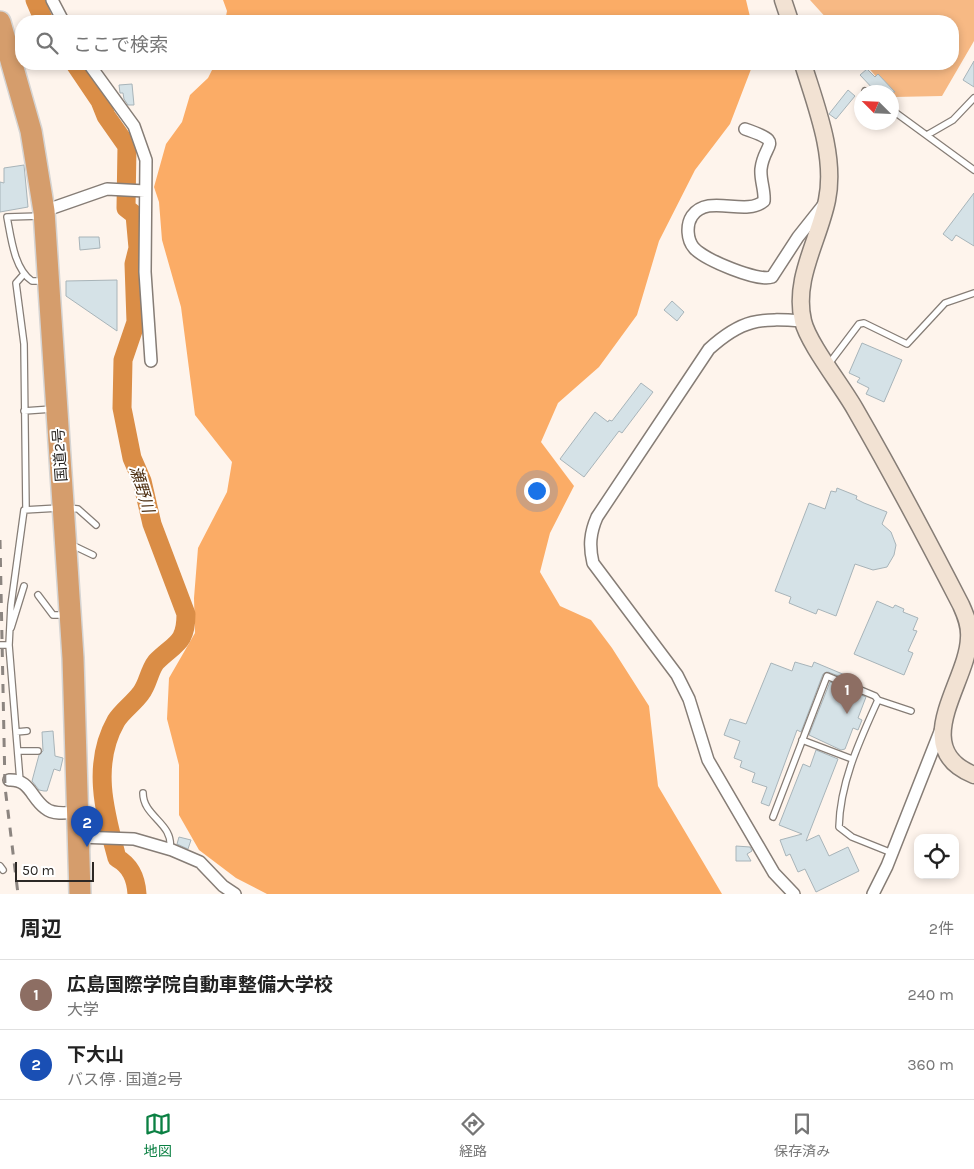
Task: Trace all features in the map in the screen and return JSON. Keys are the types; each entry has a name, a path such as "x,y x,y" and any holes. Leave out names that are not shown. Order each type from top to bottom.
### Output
{"highway":[{"name":"国道2号","path":"0,22 30,131 44,213 75,705 76,812 80,894"}],"street":[{"path":"52,0 60,15"},
{"path":"784,0 788,15"},
{"path":"93,70 134,126 146,160 145,272 151,361"},
{"path":"805,70 817,107 828,158 830,180 828,200 802,284 802,321 809,336 856,410 923,532 968,620 969,638 966,654 942,726 892,853 873,894"},
{"path":"745,128 765,136 769,142 761,169 764,201 759,205 750,207 703,208 692,216 688,227 688,239 694,248 739,271 765,279 772,277 798,236 828,200"},
{"path":"44,213 101,191 117,189 146,191"},
{"path":"794,894 774,874 708,760 689,699 677,675 593,563 590,550 592,529 597,518 709,349 739,325 779,320 802,321"},
{"path":"942,726 946,750 954,762 964,771 974,775"},
{"path":"15,781 27,786 45,808 63,813 76,812"},
{"path":"78,837 134,839 170,849 200,862 224,886 235,894"}],"lane":[{"path":"927,135 953,120 974,98"},
{"path":"899,115 974,170"},
{"path":"44,213 6,217 14,251 24,274 32,281 48,281"},
{"path":"15,781 18,751 9,630 24,510 26,509 23,325 16,283 24,274"},
{"path":"828,365 859,324 864,323 907,344 945,303 974,292"},
{"path":"24,410 56,408"},
{"path":"26,509 78,509 96,525"},
{"path":"65,542 93,555"},
{"path":"9,630 14,624 24,586"},
{"path":"38,595 53,615 70,615"},
{"path":"0,645 9,644"},
{"path":"773,817 827,676 875,696 878,700 911,711"},
{"path":"878,700 852,759 839,827 852,837 892,853"},
{"path":"16,732 27,730"},
{"path":"802,740 852,759"},
{"path":"18,751 38,751"},
{"path":"142,792 144,805 169,834 170,849"}],"shaded area":[{"path":"223,0 746,0 750,15 226,15 227,11"},
{"path":"810,0 974,0 974,41 959,67 959,15 824,15"},
{"path":"212,70 751,70 730,124 695,170 659,241 637,315 599,367 558,403 541,442 574,486 550,533 540,572 560,606 591,620 612,648 649,706 658,786 722,894 267,894 236,878 199,850 179,815 179,765 167,719 169,678 195,633 194,598 198,548 227,492 232,462 195,415 181,307 162,240 159,202 154,187 166,144 182,122 190,95 208,78"},
{"path":"870,70 957,70 942,96 899,97 899,85 883,85"}],"building":[{"path":"974,61 974,87 963,80"},
{"path":"866,70 875,77 878,74 888,85 869,85 860,75"},
{"path":"132,84 134,105 128,105 123,93 120,93 119,85"},
{"path":"848,90 854,95 836,119 829,114"},
{"path":"24,165 28,207 0,212 0,182 4,183 4,168"},
{"path":"974,193 974,246 956,235 952,241 943,234"},
{"path":"79,237 99,237 100,248 80,250"},
{"path":"117,280 117,331 66,296 66,281"},
{"path":"672,301 684,312 677,321 664,310"},
{"path":"862,343 902,360 884,402 866,394 869,388 857,382 860,378 849,373"},
{"path":"641,383 653,392 622,433 619,431 584,477 560,459 595,412 608,422 609,420 612,421"},
{"path":"837,488 857,496 856,499 864,503 887,512 882,524 891,532 896,545 894,555 887,567 873,570 855,564 836,616 818,609 816,614 789,603 791,597 775,591 809,503 825,509 831,491 836,492"},
{"path":"877,601 893,608 895,605 904,609 903,612 918,618 913,630 917,631 908,651 913,653 904,675 854,654"},
{"path":"795,662 812,667 814,662 845,675 844,678 828,672 823,674 801,732 797,730 769,806 761,803 767,787 752,782 755,773 740,767 742,761 734,758 740,741 724,735 730,719 746,724 771,663 792,671"},
{"path":"830,682 866,697 858,718 862,720 858,730 853,728 845,749 841,750 809,735"},
{"path":"53,731 55,756 63,758 60,771 54,769 47,791 44,791 39,790 32,781 39,755 43,751 42,732"},
{"path":"816,750 838,759 806,841 819,835 829,856 848,847 859,871 816,892 805,869 798,872 790,854 786,856 780,840 802,834 779,825 803,764 810,767"},
{"path":"179,837 191,840 188,849 177,844"},
{"path":"736,846 750,847 752,851 747,854 751,861 736,861"}],"waterway":[{"name":"瀬野川","path":"35,0 41,15"},
{"name":"瀬野川","path":"79,70 100,101 106,116 127,146 126,208 135,215 138,248 134,264 136,322 123,360 122,408 132,458 142,481 152,524 186,614 182,637 156,662 141,693 116,721 108,738 104,755 102,772 108,824 117,858 132,873 137,894"}],"railway":[{"path":"0,540 5,787 18,894"}],"place":[{"name":"広島国際学院自動車整備大学校","path":"847,714"},
{"name":"下大山","path":"87,847"}]}
